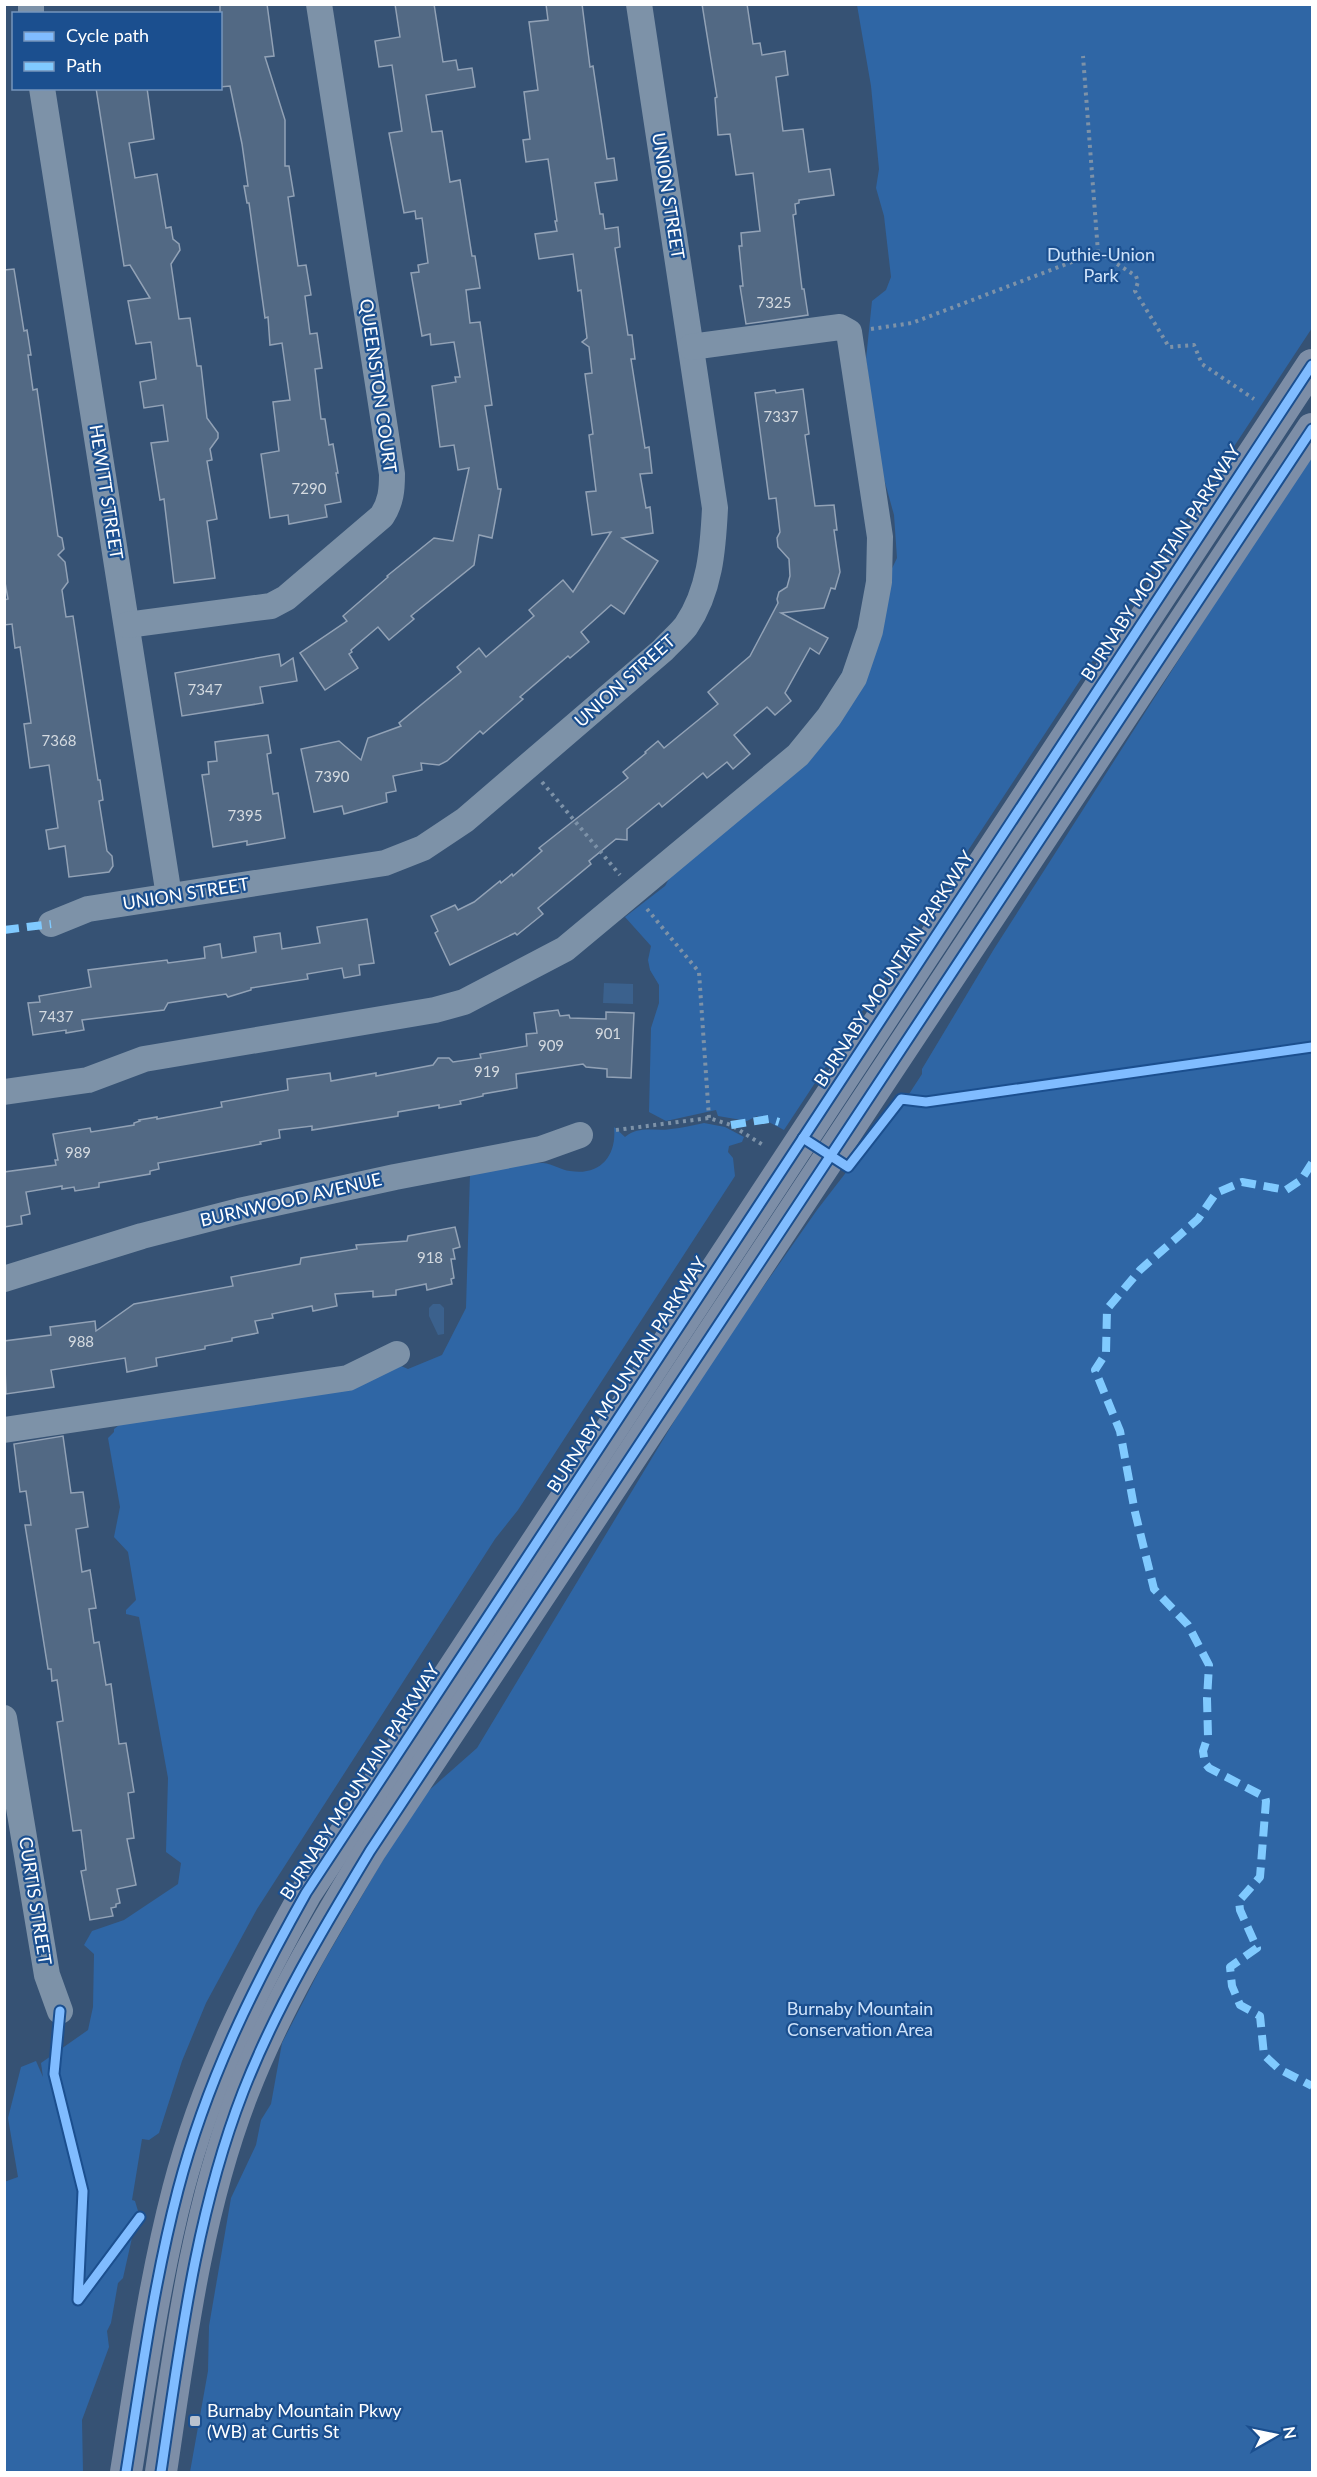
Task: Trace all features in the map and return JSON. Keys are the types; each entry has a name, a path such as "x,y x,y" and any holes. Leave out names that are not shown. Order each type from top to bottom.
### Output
{"main road":[{"name":"BURNABY MOUNTAIN PARKWAY","path":"126,2472 166,2243 178,2189 194,2135 226,2050 260,1976 306,1893 1312,365"},
{"path":"161,2472 187,2301 217,2175 242,2093 267,2033 315,1941 377,1841 1312,429"}],"street":[{"name":"QUEENSTON COURT","path":"127,625 271,606 286,598 382,516 388,506 392,492 392,474 319,4"},
{"name":"UNION STREET","path":"51,924 88,909 385,863 423,848 465,820 663,650 686,626 703,592 713,550 715,507 639,4"},
{"name":"HEWITT STREET","path":"42,90 169,896"},
{"path":"4,1092 88,1080 144,1059 435,1010 464,1002 565,949 639,898 798,755 829,717 854,678 870,631 879,582 880,537 849,332 840,327 691,347"},
{"name":"BURNWOOD AVENUE","path":"4,1279 142,1236 218,1216 395,1177 540,1149 580,1135"},
{"path":"4,1430 348,1378 397,1354"},
{"name":"CURTIS STREET","path":"4,1718 47,1975 60,2011"}],"path":[{"path":"1083,56 1098,252"},
{"path":"849,332 912,323 1098,252"},
{"path":"1098,252 1136,276 1138,282 1135,291 1169,347 1194,345 1202,364 1254,399"},
{"path":"541,782 699,972 708,1118"},
{"path":"616,1130 708,1118 730,1125 763,1145"}],"green space":[{"name":"Duthie-Union Park","path":"857,5 1312,5 1312,328 784,1130 757,1116 747,1121 718,1116 716,1110 666,1121 649,1112 651,1028 659,1003 659,985 650,970 648,960 651,946 625,917 665,886 677,865 795,771 897,558 894,515 881,468 866,359 872,301 886,290 891,277 884,216 876,188 879,169 871,86"},
{"name":"Burnaby Mountain Conservation Area","path":"1312,451 1312,2472 190,2472 208,2371 209,2326 231,2198 256,2145 261,2120 271,2104 282,2043 323,1963 417,1801 477,1748 705,1370 817,1210 895,1109 900,1108 994,949"},
{"path":"704,1123 725,1127 744,1137 742,1142 729,1146 728,1152 733,1158 735,1176 518,1510 495,1539 257,1909 206,2003 182,2061 159,2133 149,2140 142,2139 132,2200 135,2201 138,2211 123,2278 118,2283 111,2323 107,2331 109,2347 82,2420 83,2472 5,2472 4,2182 18,2177 8,2118 21,2067 36,2061 43,2077 41,2063 88,2030 93,2007 94,1954 84,1945 92,1931 124,1920 178,1884 181,1863 166,1852 168,1778 139,1617 126,1614 126,1610 136,1600 128,1552 114,1537 120,1507 108,1438 114,1429 132,1415 394,1363 408,1369 442,1355 466,1308 470,1174 534,1163 581,1172 598,1167 604,1162 613,1147 614,1127 625,1137 636,1131 665,1130"}],"shaded area":[{"path":"604,983 633,984 633,1004 603,1003"},
{"path":"433,1304 440,1304 444,1308 444,1334 438,1335 429,1316 429,1308"}],"building":[{"path":"220,4 267,4 274,56 265,57 285,120 285,166 289,166 294,196 288,197 298,266 306,265 311,295 305,296 310,334 317,333 322,368 315,369 321,419 325,419 329,445 333,444 338,473 336,473 341,502 325,505 327,517 289,524 288,515 270,518 261,454 279,451 273,402 290,400 282,343 270,345 268,317 265,318 249,203 247,203 244,186 248,186 242,144 230,86 222,87 222,12 220,12"},
{"path":"395,4 434,4 443,62 456,60 458,70 472,68 475,87 426,95 432,132 442,131 450,182 460,180 472,256 475,256 480,288 466,290 470,323 480,322 492,405 485,406 498,489 501,489 492,538 479,535 474,565 411,616 414,619 389,640 378,627 349,654 358,668 325,690 300,653 347,621 343,616 434,538 453,541 469,468 458,470 454,445 440,447 432,386 456,382 455,377 460,377 454,342 431,345 430,334 422,336 411,273 419,272 418,265 428,263 422,218 416,219 415,211 404,213 389,133 402,131 392,65 379,67 375,41 400,37"},
{"path":"546,4 582,4 590,67 593,66 607,159 614,158 617,180 595,183 605,229 618,227 620,247 615,248 628,335 632,335 635,359 631,359 645,448 649,447 652,473 640,474 646,508 650,507 653,533 622,538 658,561 624,614 611,605 581,632 589,642 570,658 568,656 520,697 523,699 483,734 480,731 447,761 439,765 421,763 422,770 393,776 396,791 386,793 387,802 344,814 342,806 314,812 301,749 339,741 361,760 368,738 401,726 399,723 461,672 457,667 479,648 486,657 534,616 529,610 563,580 573,592 611,532 592,535 586,492 596,491 589,435 593,434 585,374 592,373 589,347 582,342 587,338 581,290 578,291 573,254 539,259 535,234 557,231 555,221 557,221 548,159 526,162 523,140 530,139 524,92 538,90 529,22 548,20"},
{"path":"702,4 747,4 753,44 760,43 762,55 785,51 788,75 776,77 783,131 803,129 809,172 830,169 834,195 799,200 799,203 795,204 796,214 793,215 802,289 804,289 808,315 746,324 740,286 743,286 739,246 742,246 741,233 760,231 753,173 736,175 730,134 718,135 715,98 717,97"},
{"path":"96,90 147,90 154,139 129,143 135,178 157,174 166,228 171,227 173,239 179,244 180,250 171,264 179,319 190,318 197,366 201,366 207,418 218,433 218,438 210,449 212,460 207,461 217,519 207,521 215,578 174,583 164,499 160,500 151,443 168,441 163,405 144,408 140,382 156,379 151,342 136,344 128,301 150,298 130,265 124,266"},
{"path":"14,269 24,331 27,330 31,355 28,355 33,390 37,389 58,536 62,538 64,549 58,555 65,562 68,582 62,590 66,617 73,616 103,800 99,801 107,851 112,856 113,866 109,872 69,877 65,846 49,849 46,830 58,828 49,765 30,768 24,724 31,723 20,647 15,648 12,624 4,625 4,600 8,599 4,577 4,270"},
{"path":"803,389 809,434 805,435 815,506 834,505 837,530 834,530 840,572 835,589 831,588 824,608 781,613 828,638 819,654 810,648 785,693 791,701 775,715 767,707 734,735 750,754 733,769 727,762 707,778 703,773 662,807 659,803 627,829 627,840 616,839 589,861 591,864 538,908 543,914 517,935 515,933 450,965 435,933 438,931 431,916 455,905 458,910 474,902 500,881 501,883 512,874 513,876 542,851 539,848 628,778 623,772 658,741 664,748 718,704 708,692 750,656 778,603 779,592 787,587 790,576 789,559 778,547 777,538 780,532 776,498 769,499 755,393"},
{"path":"279,654 281,666 293,658 297,681 260,687 263,703 182,716 175,673"},
{"path":"268,735 271,753 267,754 273,794 278,793 285,838 247,845 247,841 213,847 202,775 209,774 208,762 217,761 215,742"},
{"path":"367,919 374,963 359,965 360,975 344,978 342,968 307,974 308,979 251,988 251,990 228,997 226,994 168,1003 164,1010 82,1020 84,1030 33,1035 28,1003 40,1002 39,996 91,987 88,970 167,960 168,963 205,958 204,947 220,944 222,958 256,952 254,937 280,933 282,949 320,943 317,927"},
{"path":"558,1010 560,1016 569,1015 570,1018 606,1019 606,1012 634,1013 631,1078 607,1077 607,1069 586,1067 583,1064 516,1074 517,1088 483,1094 483,1096 460,1101 461,1104 398,1112 398,1116 312,1130 312,1126 279,1130 280,1138 260,1142 261,1144 158,1163 159,1169 150,1171 150,1174 99,1183 99,1187 75,1191 74,1187 62,1189 62,1186 26,1192 30,1214 21,1216 22,1224 4,1227 4,1172 56,1165 55,1160 58,1160 53,1134 90,1128 91,1132 134,1125 139,1120 222,1107 221,1102 288,1090 287,1079 330,1073 331,1081 376,1073 376,1076 433,1065 438,1058 449,1058 453,1062 481,1058 480,1054 527,1046 526,1034 537,1033 534,1013"},
{"path":"455,1227 460,1247 453,1249 455,1259 451,1259 454,1278 451,1279 452,1284 427,1290 426,1284 396,1290 396,1295 373,1297 373,1291 335,1294 337,1306 313,1311 312,1306 272,1314 273,1318 255,1321 258,1333 205,1346 205,1349 156,1358 157,1366 127,1372 125,1358 51,1370 54,1387 6,1394 4,1341 51,1335 50,1327 95,1321 96,1331 134,1304 233,1286 231,1277 300,1264 301,1258 357,1249 356,1245 407,1241 408,1236"},
{"path":"63,1436 71,1493 83,1492 88,1527 76,1529 82,1572 90,1570 96,1608 89,1609 94,1643 99,1642 106,1685 111,1684 119,1744 126,1743 134,1792 128,1793 134,1838 127,1839 136,1885 117,1889 120,1903 111,1908 113,1916 90,1920 81,1871 86,1870 81,1830 73,1831 57,1722 63,1721 57,1680 52,1681 51,1669 48,1669 25,1525 31,1525 26,1491 20,1492 14,1444"}],"marked path":[{"path":"4,930 51,924"},
{"path":"731,1125 769,1119 779,1122"},
{"path":"1312,1163 1301,1180 1286,1190 1242,1182 1216,1193 1198,1219 1140,1270 1107,1309 1106,1353 1095,1370 1120,1431 1135,1512 1154,1589 1188,1625 1209,1665 1208,1736 1203,1751 1205,1763 1209,1768 1265,1797 1266,1801 1260,1877 1239,1901 1240,1910 1257,1948 1230,1967 1232,1986 1240,2005 1260,2016 1264,2055 1279,2069 1312,2086"}],"cycle path":[{"path":"126,2472 162,2260 189,2150 232,2037 306,1893 1312,365"},
{"path":"161,2472 183,2328 201,2232 213,2185 227,2138 256,2060 285,1999 318,1939 370,1851 1312,429"},
{"path":"803,1138 848,1167 901,1099 926,1102 1312,1047"},
{"path":"60,2011 54,2074 83,2191 78,2300 140,2217"}],"place":[{"name":"Burnaby Mountain Pkwy (WB) at Curtis St","path":"195,2421"}]}
